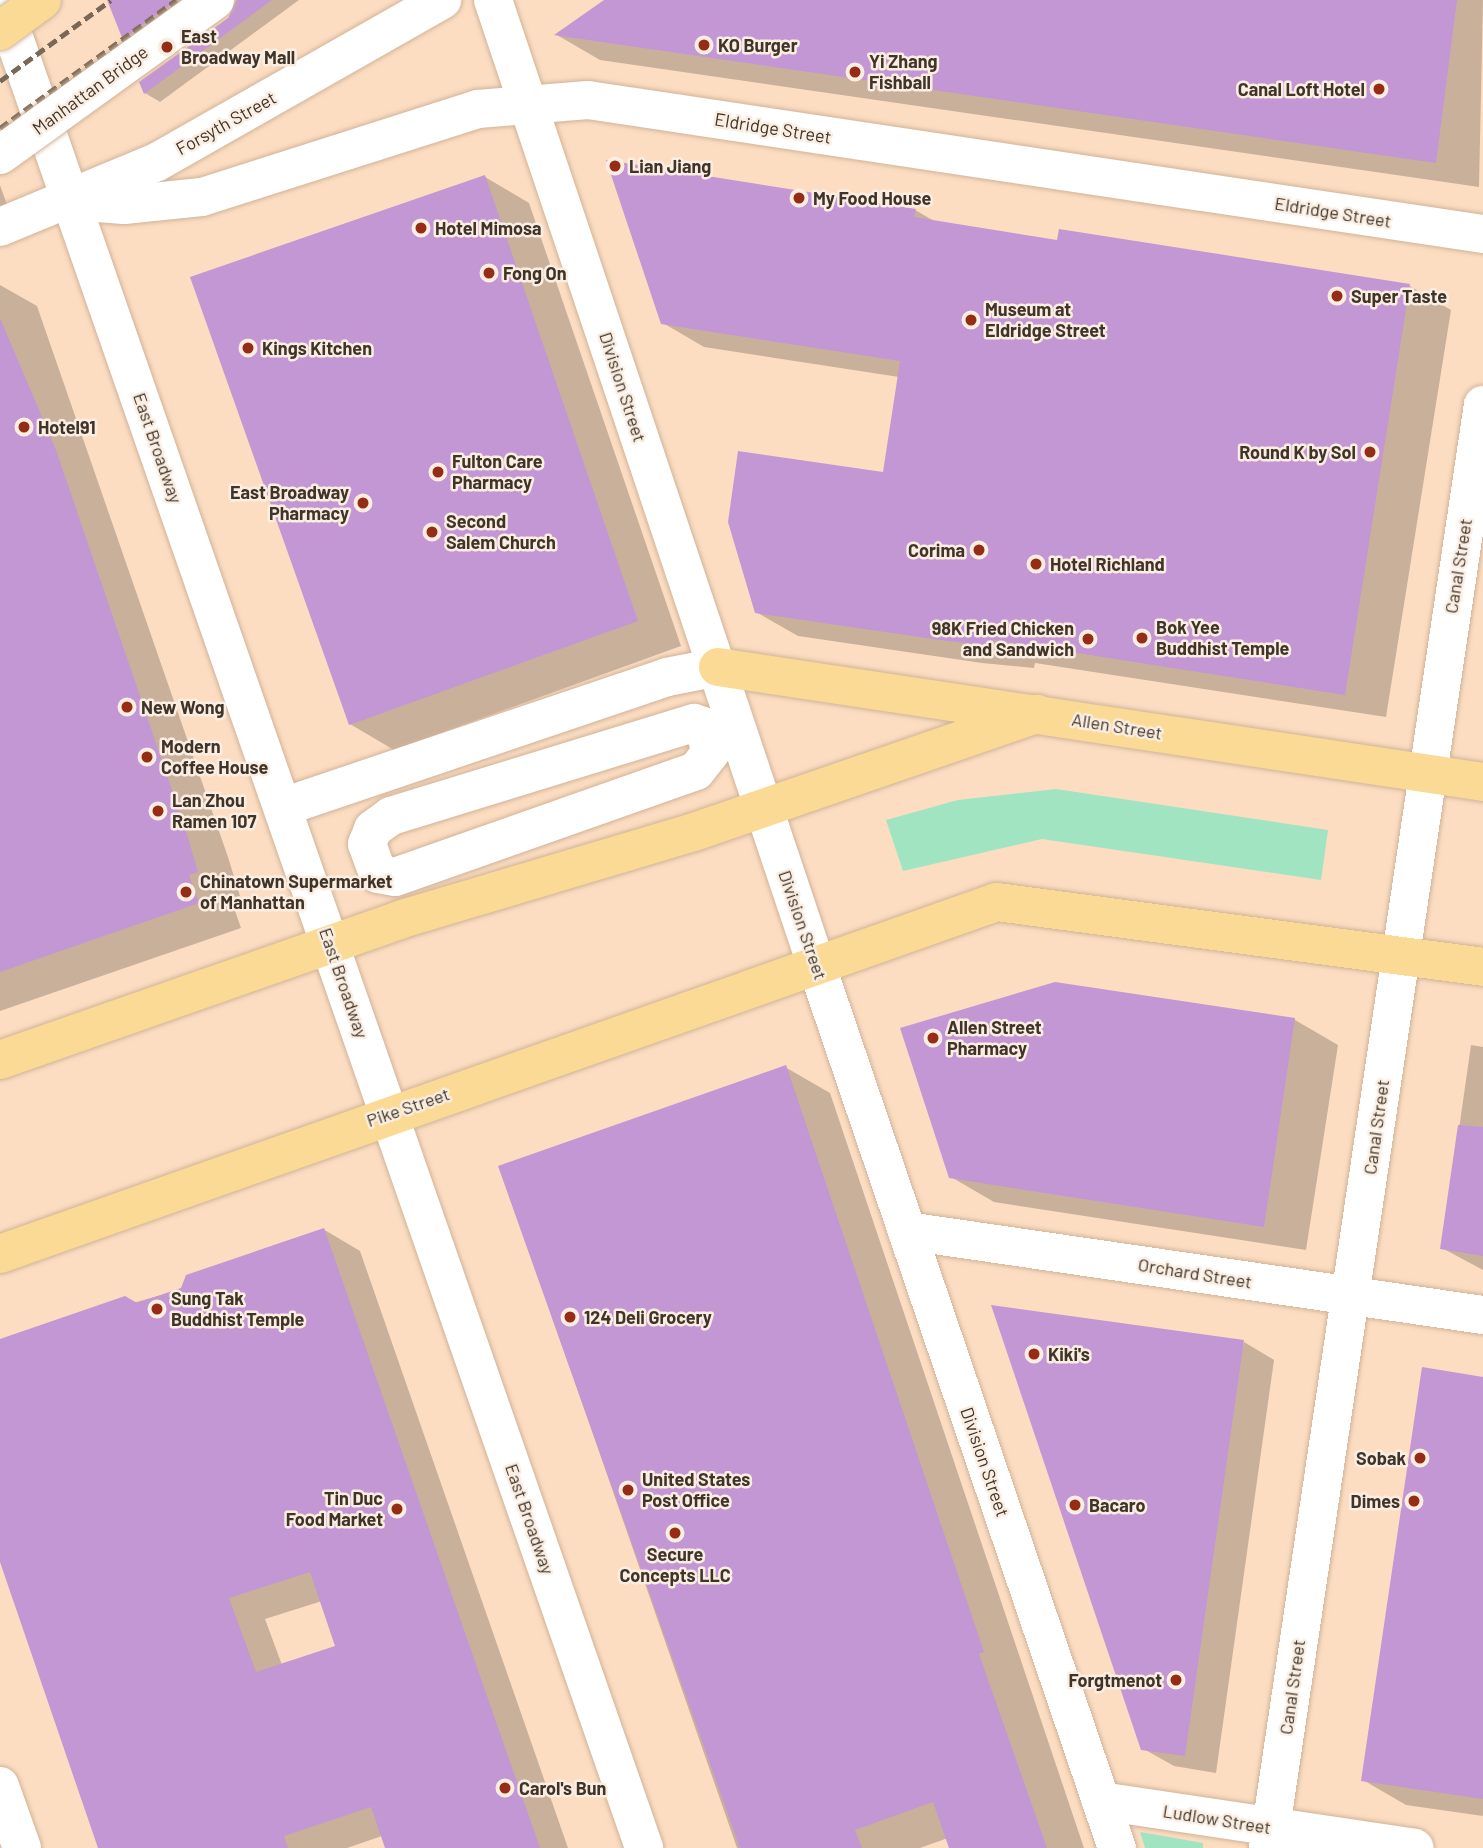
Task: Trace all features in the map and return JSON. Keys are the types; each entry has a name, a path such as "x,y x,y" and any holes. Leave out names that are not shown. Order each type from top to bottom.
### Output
{"main road":[{"path":"0,31 42,0"},
{"path":"718,667 1037,714"},
{"name":"Allen Street","path":"764,808 1037,714 1483,782"},
{"path":"0,1059 330,943 764,808"},
{"path":"816,964 997,902 1483,967"},
{"name":"Pike Street","path":"0,1254 816,964"}],"street":[{"name":"East Broadway","path":"1,0 644,1848"},
{"name":"Manhattan Bridge","path":"0,155 215,0"},
{"name":"Forsyth Street","path":"0,227 71,201 195,142 442,0"},
{"name":"Division Street","path":"493,0 816,964 1117,1848"},
{"name":"Eldridge Street","path":"71,201 124,205 202,197 435,120 527,102 589,100 1483,234"},
{"name":"Canal Street","path":"1270,1838 1483,405"},
{"path":"282,807 667,677 718,667"},
{"path":"694,723 703,726 710,752 696,771 395,877 378,874 367,844 373,830 391,816 694,723"},
{"name":"Orchard Street","path":"907,1231 1483,1315"},
{"path":"0,1786 22,1848"},
{"name":"Ludlow Street","path":"1101,1801 1270,1838 1415,1848"}],"green space":[{"path":"1056,789 1328,830 1321,880 1042,839 903,871 886,820 958,800"},
{"path":"1140,1832 1203,1843 1203,1848 1145,1848"}],"building":[{"path":"107,0 178,0 123,40"},
{"path":"236,0 272,0 144,94 139,82 228,18"},
{"path":"604,0 1457,0 1436,163 554,35"},
{"path":"606,160 916,209 914,217 1057,240 1059,229 1410,284 1345,695 994,640 993,646 755,613 728,522 738,451 883,472 900,361 661,324"},
{"path":"485,175 638,621 349,725 190,277"},
{"path":"0,318 56,450 186,831 198,872 189,875 199,903 0,972"},
{"path":"1055,982 1295,1018 1264,1227 949,1178 900,1028"},
{"path":"786,1065 984,1652 979,1654 1047,1848 949,1848 933,1802 855,1830 862,1848 740,1848 498,1166"},
{"path":"1458,1125 1483,1127 1483,1256 1440,1249"},
{"path":"324,1228 540,1848 385,1848 371,1807 284,1836 288,1848 98,1848 0,1562 0,1339 125,1296 137,1303 181,1288 186,1275","holes":["310,1572 335,1646 256,1672 229,1598"]},
{"path":"991,1305 1244,1340 1185,1756 1141,1750"},
{"path":"1422,1367 1483,1377 1483,1799 1361,1781"}],"railway":[{"path":"0,81 111,0"},
{"path":"0,128 176,0"}],"place":[{"name":"KO Burger","path":"704,45"},
{"name":"East Broadway Mall","path":"167,47"},
{"name":"Yi Zhang Fishball","path":"855,72"},
{"name":"Canal Loft Hotel","path":"1379,89"},
{"name":"Lian Jiang","path":"615,166"},
{"name":"My Food House","path":"799,198"},
{"name":"Hotel Mimosa","path":"421,228"},
{"name":"Fong On","path":"489,273"},
{"name":"Super Taste","path":"1337,296"},
{"name":"Museum at Eldridge Street","path":"971,320"},
{"name":"Kings Kitchen","path":"248,348"},
{"name":"Hotel91","path":"24,427"},
{"name":"Round K by Sol","path":"1370,452"},
{"name":"Fulton Care Pharmacy","path":"438,472"},
{"name":"East Broadway Pharmacy","path":"363,503"},
{"name":"Second Salem Church","path":"432,532"},
{"name":"Corima","path":"979,550"},
{"name":"Hotel Richland","path":"1036,564"},
{"name":"Bok Yee Buddhist Temple","path":"1142,638"},
{"name":"98K Fried Chicken and Sandwich","path":"1088,639"},
{"name":"New Wong","path":"127,707"},
{"name":"Modern Coffee House","path":"147,757"},
{"name":"Lan Zhou Ramen 107","path":"158,811"},
{"name":"Chinatown Supermarket of Manhattan","path":"186,892"},
{"name":"Allen Street Pharmacy","path":"933,1038"},
{"name":"Sung Tak Buddhist Temple","path":"157,1309"},
{"name":"124 Deli Grocery","path":"570,1317"},
{"name":"Kiki's","path":"1034,1354"},
{"name":"Sobak","path":"1420,1458"},
{"name":"United States Post Office","path":"628,1490"},
{"name":"Dimes","path":"1414,1501"},
{"name":"Bacaro","path":"1075,1505"},
{"name":"Tin Duc Food Market","path":"397,1509"},
{"name":"Secure Concepts LLC","path":"675,1533"},
{"name":"Forgtmenot","path":"1176,1680"},
{"name":"Carol's Bun","path":"505,1788"}]}
